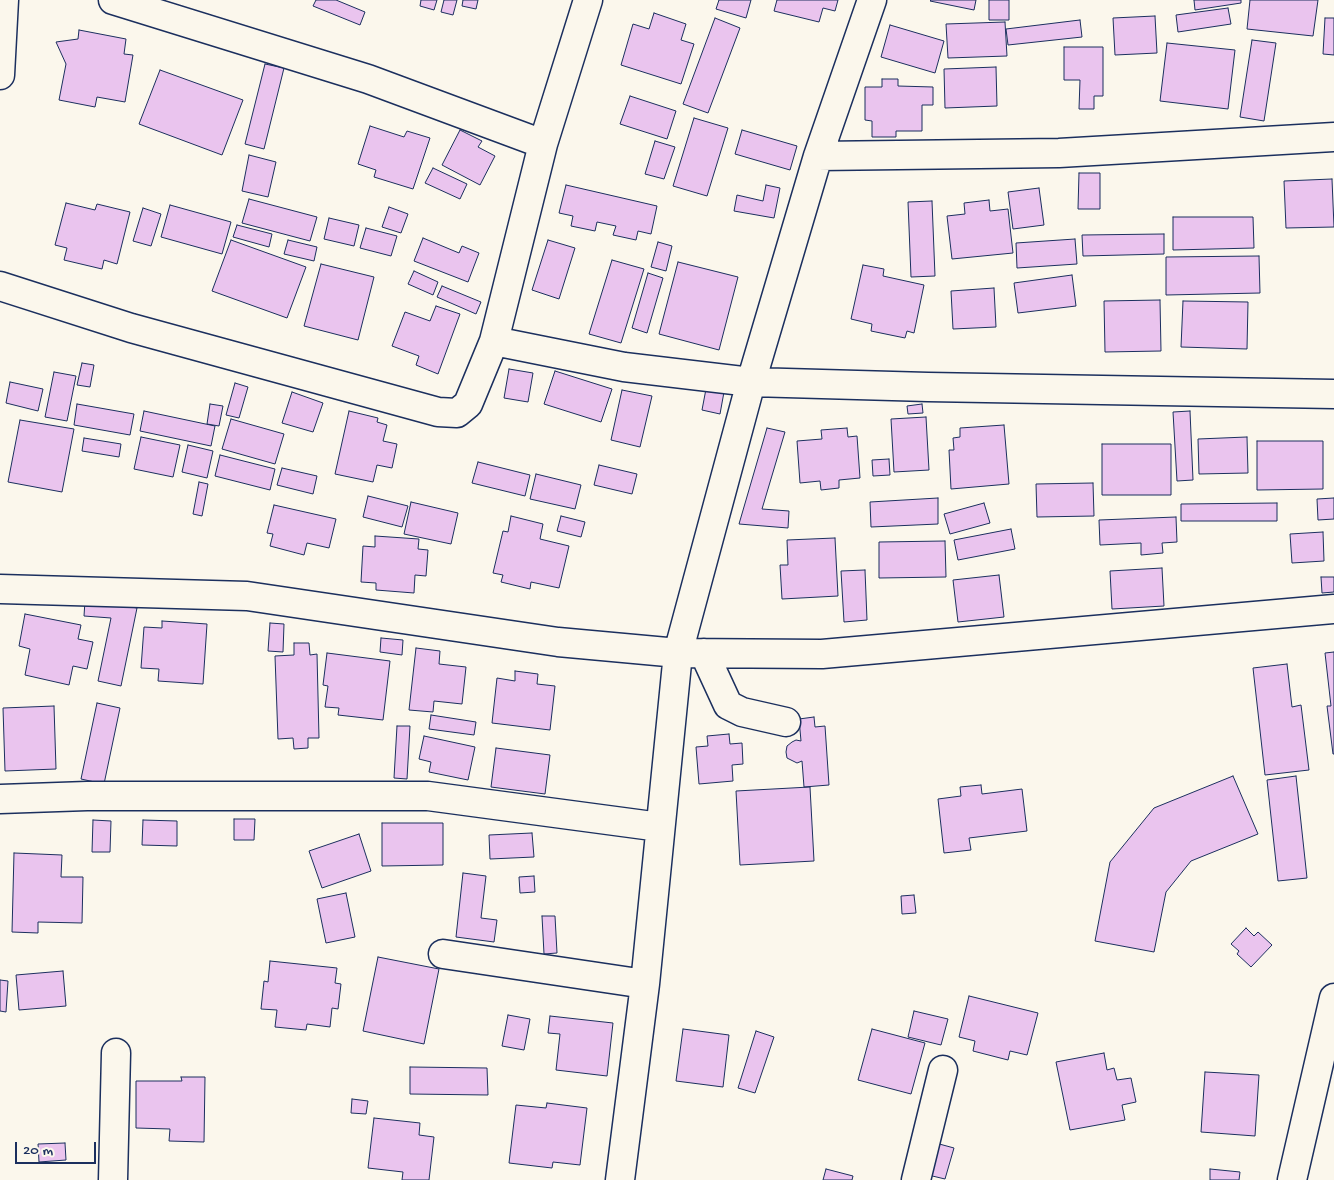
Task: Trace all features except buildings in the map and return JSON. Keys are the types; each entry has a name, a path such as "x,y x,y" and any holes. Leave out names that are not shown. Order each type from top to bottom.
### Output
{"street":[{"path":"0,75 4,0"},
{"path":"113,0 368,79 543,144"},
{"path":"0,286 131,328 438,412 457,413 468,404 494,341 543,144 588,0"},
{"path":"620,1180 644,984 660,827 691,653 751,382 818,156 872,0"},
{"path":"818,156 1059,153 1334,137"},
{"path":"494,341 624,367 751,382 1334,394"},
{"path":"0,589 247,596 558,642 691,653 822,654 1334,609"},
{"path":"691,653 728,705 742,712 786,722"},
{"path":"0,798 87,796 428,796 660,827"},
{"path":"443,954 644,984"},
{"path":"1292,1180 1334,998"},
{"path":"113,1180 116,1053"},
{"path":"916,1180 943,1070"}]}
